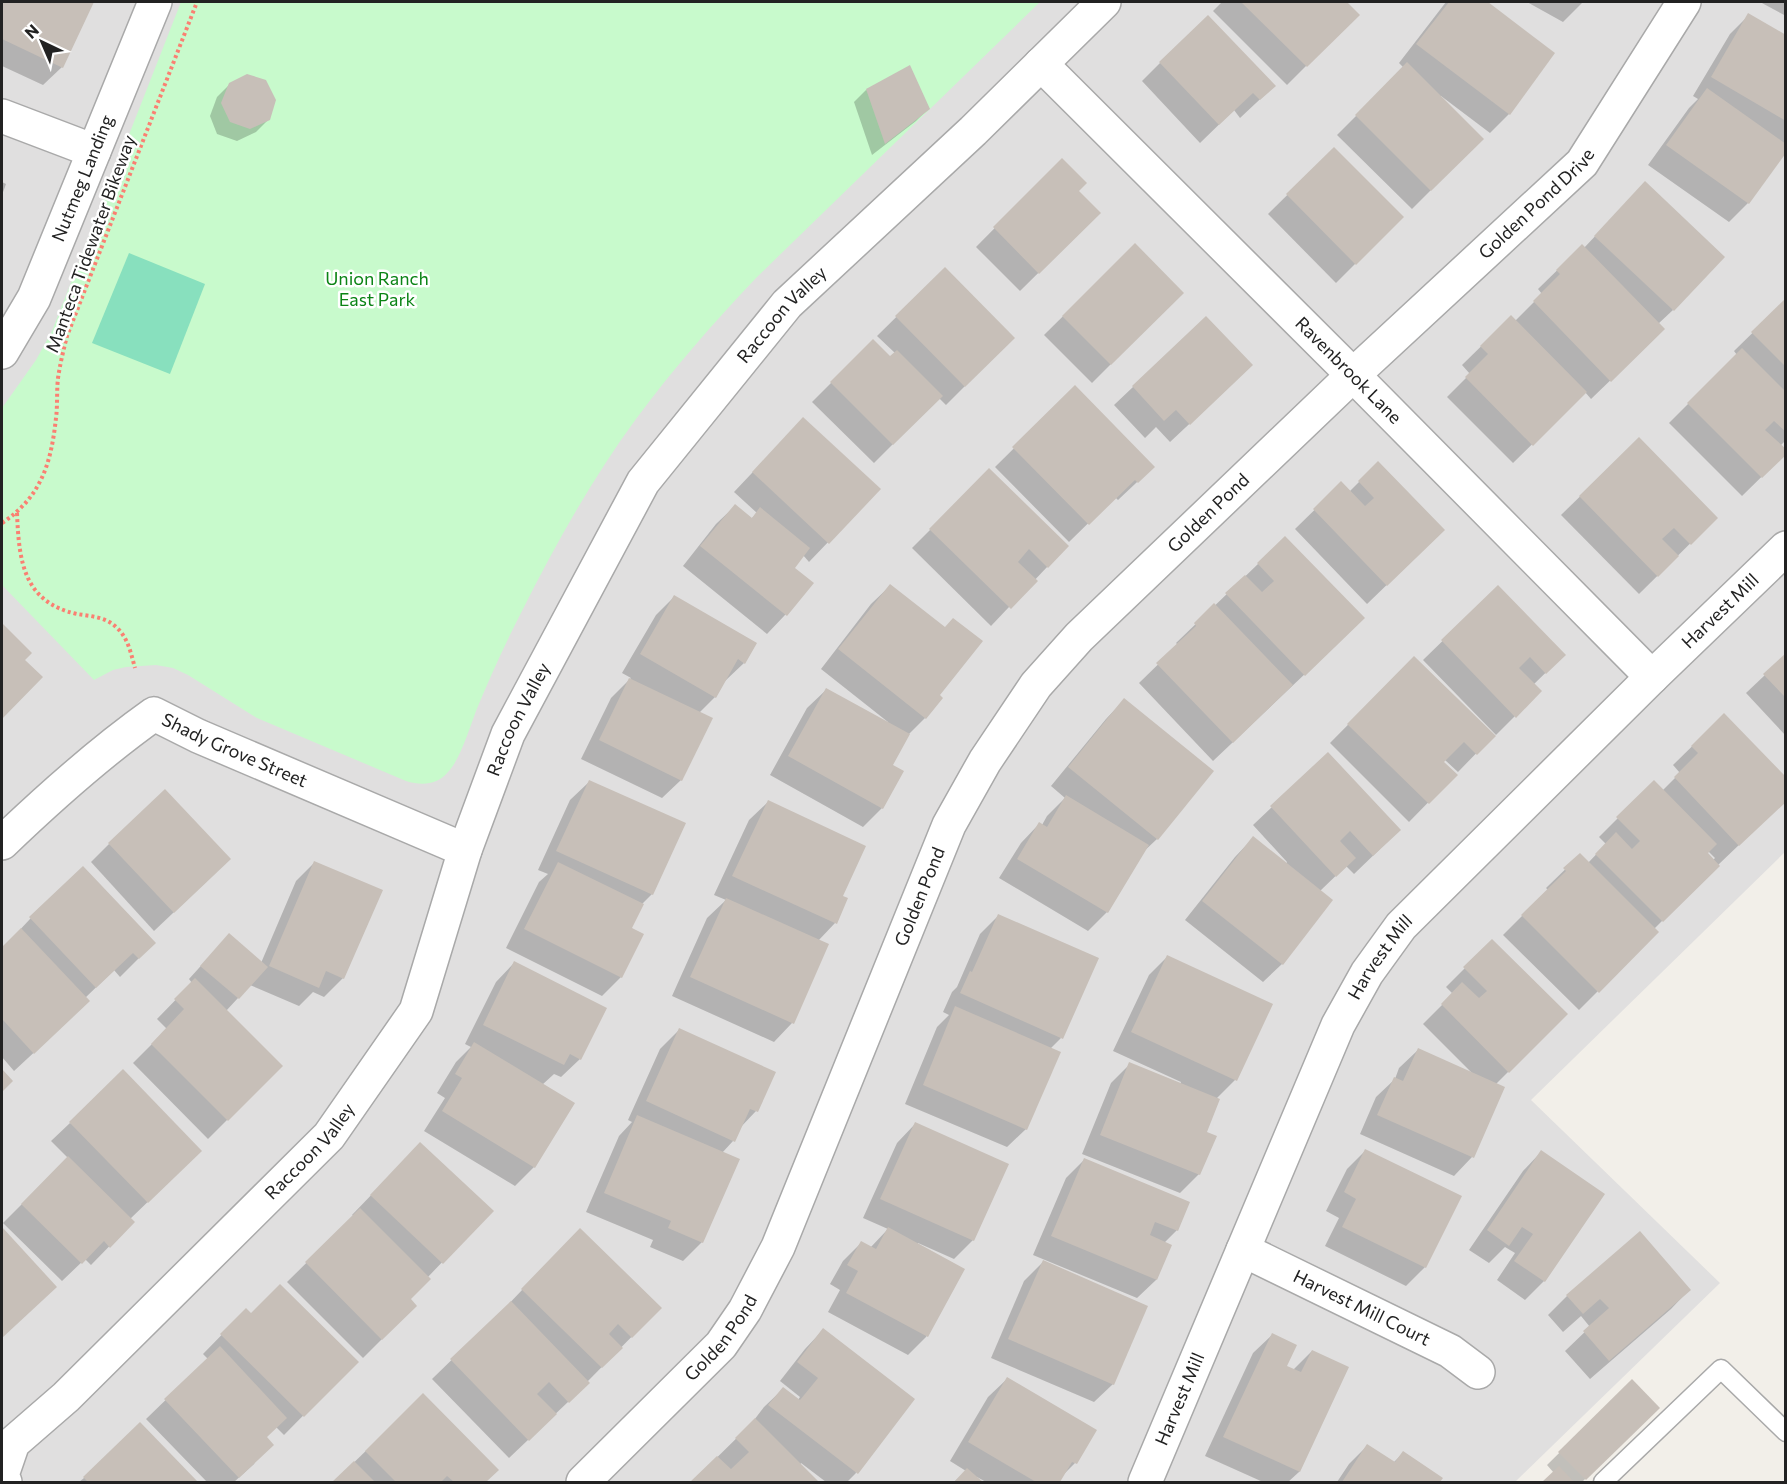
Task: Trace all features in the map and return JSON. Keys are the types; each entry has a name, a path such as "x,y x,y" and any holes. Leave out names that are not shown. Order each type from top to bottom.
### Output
{"street":[{"name":"Nutmeg Landing","path":"2,352 34,298 155,2"},
{"name":"Raccoon Valley","path":"2,1475 13,1443 66,1397 329,1136 416,1011 465,850 508,734 643,482 787,304 973,131 1104,2"},
{"name":"Golden Pond Drive","path":"1353,375 1582,163 1684,2"},
{"name":"Ravenbrook Lane","path":"1041,64 1652,677"},
{"path":"2,116 94,151"},
{"name":"Golden Pond","path":"583,1482 722,1346 745,1310 778,1247 949,825 985,762 1036,685 1079,637 1353,375"},
{"name":"Harvest Mill","path":"1145,1482 1338,1025 1367,972 1401,926 1785,548"},
{"name":"Shady Grove Street","path":"2,843 97,757 154,714 198,736 465,850"},
{"name":"Harvest Mill Court","path":"1243,1250 1450,1351 1478,1372"},
{"path":"2,1475 4,1482"}],"lane":[{"path":"1603,1482 1721,1369 1785,1432"}],"path":[{"name":"Manteca Tidewater Bikeway","path":"2,523 17,513 38,488 50,458 59,373 67,336 197,2"},
{"path":"17,513 20,557 28,579 36,591 62,610 105,620 116,626 127,643 135,668"}],"shaded area":[{"path":"2,2 1785,2 1785,852 1531,1100 1720,1283 1515,1482 2,1482"}],"green space":[{"name":"Union Ranch East Park","path":"181,2 1040,2 757,277 664,382 604,465 561,537 504,648 481,698 457,760 439,780 418,784 257,718 173,668 156,665 126,667 113,670 94,680 2,585 2,408 36,360 52,331"},
{"path":"129,253 205,284 170,374 92,343"}],"building":[{"path":"2,2 94,2 63,68 2,39"},
{"path":"1241,2 1347,2 1360,15 1307,67"},
{"path":"1449,2 1488,2 1555,53 1510,115 1416,44"},
{"path":"1748,13 1786,35 1786,121 1711,77"},
{"path":"1208,15 1276,86 1260,100 1253,93 1219,125 1159,62"},
{"path":"1407,62 1484,139 1431,191 1355,115"},
{"path":"910,65 930,109 885,144 866,89"},
{"path":"247,74 266,80 276,100 270,120 250,129 230,122 221,103 229,83"},
{"path":"1707,88 1786,144 1786,153 1749,204 1666,145"},
{"path":"1334,147 1404,217 1356,265 1286,194"},
{"path":"1062,158 1087,183 1079,191 1101,213 1039,274 993,227"},
{"path":"1645,181 1725,257 1674,311 1594,236"},
{"path":"1135,243 1184,293 1111,365 1062,316"},
{"path":"1582,244 1665,329 1611,382 1533,301 1560,274 1556,270"},
{"path":"945,267 1015,338 965,387 895,316"},
{"path":"1786,298 1786,367 1751,332"},
{"path":"1511,315 1587,392 1533,446 1465,377 1488,354 1480,346"},
{"path":"1206,316 1253,365 1190,425 1176,410 1164,421 1132,386"},
{"path":"873,339 890,356 897,350 943,396 893,445 830,382"},
{"path":"1742,348 1786,392 1786,432 1774,421 1765,430 1786,449 1786,455 1762,478 1687,403"},
{"path":"1075,385 1155,467 1138,483 1135,480 1089,525 1012,447"},
{"path":"803,417 881,489 829,544 752,472"},
{"path":"1639,437 1718,518 1691,545 1674,528 1662,539 1679,556 1658,577 1579,496"},
{"path":"1378,461 1445,530 1387,586 1313,509 1341,481 1365,506 1374,498 1358,481"},
{"path":"989,468 1069,546 1048,568 1029,549 1018,562 1038,581 1011,609 929,529"},
{"path":"735,504 752,518 760,507 810,548 795,568 814,583 787,616 700,546"},
{"path":"1285,536 1365,618 1305,676 1225,593 1245,575 1262,592 1274,581 1257,563"},
{"path":"890,584 945,627 953,618 983,641 940,695 943,698 926,719 838,649"},
{"path":"1498,585 1566,655 1546,674 1530,657 1519,668 1542,691 1516,718 1441,640"},
{"path":"674,595 757,643 745,664 738,659 716,698 640,654"},
{"path":"1214,603 1293,685 1233,743 1156,663 1196,626 1194,623"},
{"path":"2,623 32,653 25,660 43,677 2,719"},
{"path":"1786,653 1786,698 1763,674"},
{"path":"1414,656 1496,736 1477,755 1464,742 1444,762 1458,775 1429,804 1347,724"},
{"path":"629,678 713,718 682,781 599,740"},
{"path":"826,688 910,734 893,765 904,771 883,809 788,756"},
{"path":"1124,698 1214,771 1158,840 1068,767"},
{"path":"1724,713 1786,777 1786,802 1739,846 1674,777 1698,753 1691,746"},
{"path":"1328,752 1401,830 1373,856 1350,831 1340,841 1356,858 1336,877 1270,806"},
{"path":"589,780 686,823 653,895 556,851"},
{"path":"1654,780 1717,844 1708,853 1720,866 1663,922 1595,854 1616,832 1632,849 1640,841 1616,817"},
{"path":"165,789 231,859 174,913 108,843"},
{"path":"1066,795 1149,845 1108,913 1017,859 1039,822 1047,827"},
{"path":"768,800 866,846 843,896 848,898 837,924 732,876"},
{"path":"1253,836 1333,900 1283,965 1202,901"},
{"path":"1580,853 1659,932 1599,993 1521,915 1566,871 1563,868"},
{"path":"314,861 383,890 344,979 326,971 319,988 269,966"},
{"path":"558,862 644,904 632,928 644,934 622,978 524,929"},
{"path":"83,866 156,943 139,959 133,953 96,988 29,917"},
{"path":"726,898 829,944 794,1024 690,977"},
{"path":"998,914 1099,958 1063,1039 960,993"},
{"path":"21,928 90,1001 34,1054 2,1019 2,947"},
{"path":"229,933 268,967 239,999 200,966"},
{"path":"1492,939 1568,1014 1509,1073 1441,1004 1462,982 1479,998 1487,991 1463,967"},
{"path":"1167,955 1273,1004 1237,1081 1131,1032"},
{"path":"514,961 607,1008 581,1060 570,1054 564,1065 483,1025"},
{"path":"195,978 283,1066 228,1121 151,1044 184,1009 174,999"},
{"path":"955,1006 1061,1052 1027,1130 923,1085"},
{"path":"679,1028 776,1072 758,1112 750,1109 735,1142 646,1101"},
{"path":"474,1042 575,1103 535,1168 442,1111 462,1078 455,1074"},
{"path":"1418,1048 1505,1087 1474,1158 1377,1115 1394,1077 1403,1081"},
{"path":"1129,1062 1220,1099 1207,1132 1217,1136 1200,1175 1100,1135"},
{"path":"2,1069 13,1081 2,1092"},
{"path":"123,1069 202,1151 148,1203 69,1122"},
{"path":"637,1115 740,1159 703,1243 668,1228 671,1221 604,1193"},
{"path":"915,1122 1009,1164 974,1241 880,1199"},
{"path":"420,1142 494,1211 443,1264 370,1195"},
{"path":"1365,1149 1462,1196 1426,1268 1342,1227 1356,1199 1344,1192"},
{"path":"1541,1150 1605,1194 1545,1282 1514,1261 1533,1234 1522,1227 1509,1246 1487,1230"},
{"path":"68,1156 135,1222 110,1248 104,1241 82,1264 21,1204"},
{"path":"1084,1158 1190,1202 1178,1231 1155,1222 1150,1235 1172,1245 1157,1280 1051,1236"},
{"path":"360,1208 431,1279 411,1299 417,1306 382,1340 305,1262"},
{"path":"2,1227 57,1287 2,1338"},
{"path":"888,1227 965,1269 928,1337 846,1293 858,1271 847,1265 861,1241 876,1249"},
{"path":"580,1228 662,1308 632,1338 618,1324 609,1334 623,1348 602,1368 521,1289"},
{"path":"1640,1231 1691,1290 1609,1361 1583,1331 1609,1308 1600,1299 1583,1314 1566,1295"},
{"path":"1043,1260 1148,1306 1114,1385 1008,1339"},
{"path":"280,1284 359,1362 304,1417 220,1334 246,1308 251,1313"},
{"path":"511,1301 590,1383 569,1403 549,1382 537,1394 557,1414 529,1441 450,1359"},
{"path":"823,1328 915,1399 858,1474 768,1405 783,1387 800,1400 818,1378 797,1362"},
{"path":"1272,1333 1297,1345 1287,1366 1301,1372 1312,1350 1349,1367 1300,1472 1223,1437"},
{"path":"220,1346 287,1418 267,1437 274,1445 239,1478 164,1399"},
{"path":"1007,1377 1097,1430 1077,1464 1072,1462 1060,1482 1036,1482 968,1442"},
{"path":"1632,1379 1660,1408 1586,1480 1558,1452"},
{"path":"423,1393 499,1470 486,1482 454,1482 447,1476 441,1482 396,1482 365,1451"},
{"path":"755,1418 819,1482 690,1482 717,1456 731,1469 749,1452 735,1438"},
{"path":"140,1422 198,1482 88,1482 83,1477"},
{"path":"1367,1444 1395,1462 1403,1451 1443,1478 1440,1482 1342,1482"},
{"path":"354,1461 375,1482 332,1482"},
{"path":"1559,1466 1574,1482 1542,1482"},
{"path":"967,1468 983,1482 954,1482"}]}
